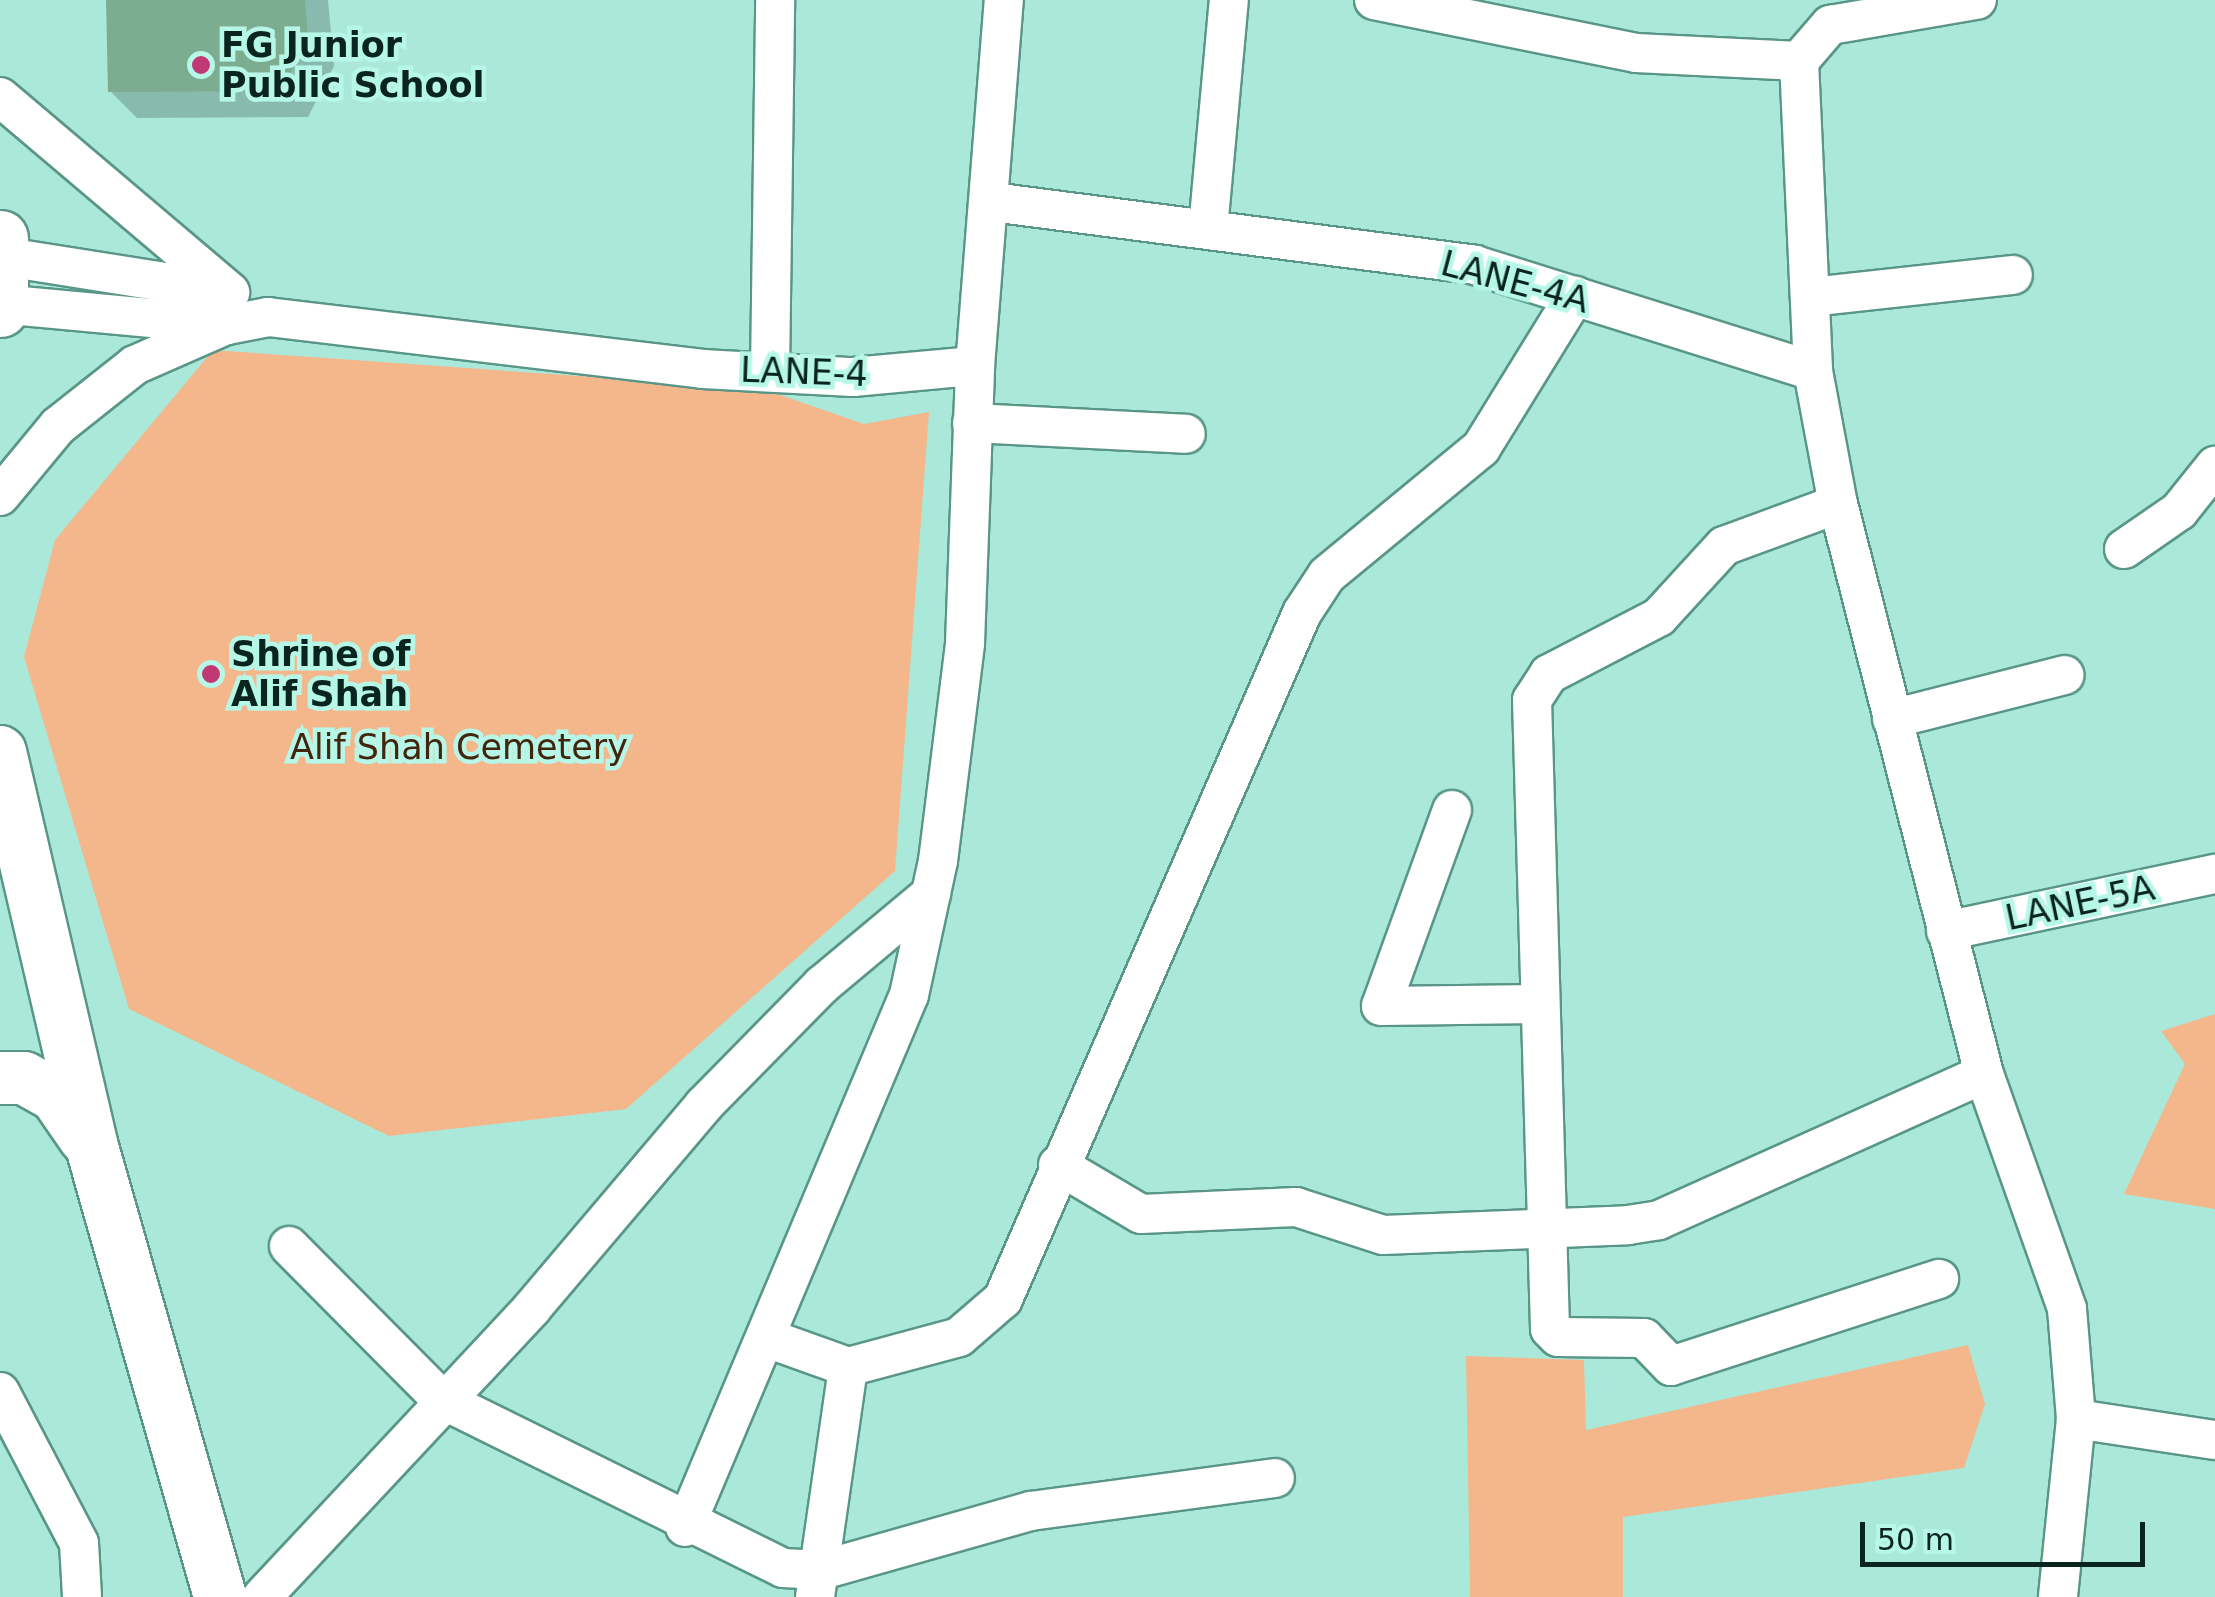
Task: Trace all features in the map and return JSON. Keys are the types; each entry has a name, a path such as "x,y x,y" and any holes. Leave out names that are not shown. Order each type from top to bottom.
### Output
{"main road":[{"path":"0,238 0,306"}],"street":[{"path":"770,372 775,0"},
{"path":"685,1527 768,1338 909,995 931,894 965,642 972,424 992,202 1004,0"},
{"path":"1208,229 1228,0"},
{"path":"1374,0 1636,53 1799,62"},
{"path":"1977,0 1830,25 1799,62 1810,297 1814,371 1838,504 1892,719 1984,1074 2067,1309 2076,1420 2058,1597"},
{"path":"0,97 228,308 135,365 58,426 0,496"},
{"name":"LANE-4A","path":"992,202 1475,265 1814,371"},
{"name":"LANE-4","path":"0,256 268,317 770,372 853,377 976,366"},
{"path":"1810,297 2013,274"},
{"path":"768,1338 848,1367 959,1337 1003,1298 1302,613 1326,575 1482,448 1575,296"},
{"name":"LANE-4","path":"0,306 228,308"},
{"path":"972,424 1186,434"},
{"path":"2124,549 2179,511 2215,466"},
{"path":"1838,504 1724,546 1659,618 1550,674 1532,700 1552,1335 1644,1338 1665,1366 1939,1279"},
{"path":"1892,719 2064,675"},
{"path":"0,752 92,1147 220,1597"},
{"path":"1452,810 1381,1006 1539,1004"},
{"name":"LANE-5A","path":"1946,931 2215,874"},
{"path":"262,1597 704,1105 822,985 931,894"},
{"path":"1058,1165 1141,1214 1296,1207 1383,1235 1547,1231 1660,1220 1984,1074"},
{"path":"0,1078 24,1078 56,1096 92,1147"},
{"path":"288,1246 441,1400 685,1527 818,1584 1031,1511 1275,1478"},
{"path":"818,1584 848,1367"},
{"path":"0,1392 78,1543 82,1597"},
{"path":"2076,1420 2215,1440"}],"green space":[{"name":"Alif Shah Cemetery","path":"213,350 763,389 864,424 929,412 895,871 626,1109 389,1136 129,1009 24,657 55,540"},
{"path":"2215,1014 2215,1209 2124,1194 2185,1064 2161,1031"},
{"path":"1968,1345 1985,1404 1964,1468 1623,1517 1623,1597 1470,1597 1466,1356 1584,1360 1586,1430"}],"building":[{"name":"FG Junior Public School","path":"106,0 305,0 308,38 281,91 108,92"}],"place":[{"name":"FG Junior Public School","path":"201,65"},
{"name":"Shrine of Alif Shah","path":"211,674"}]}
